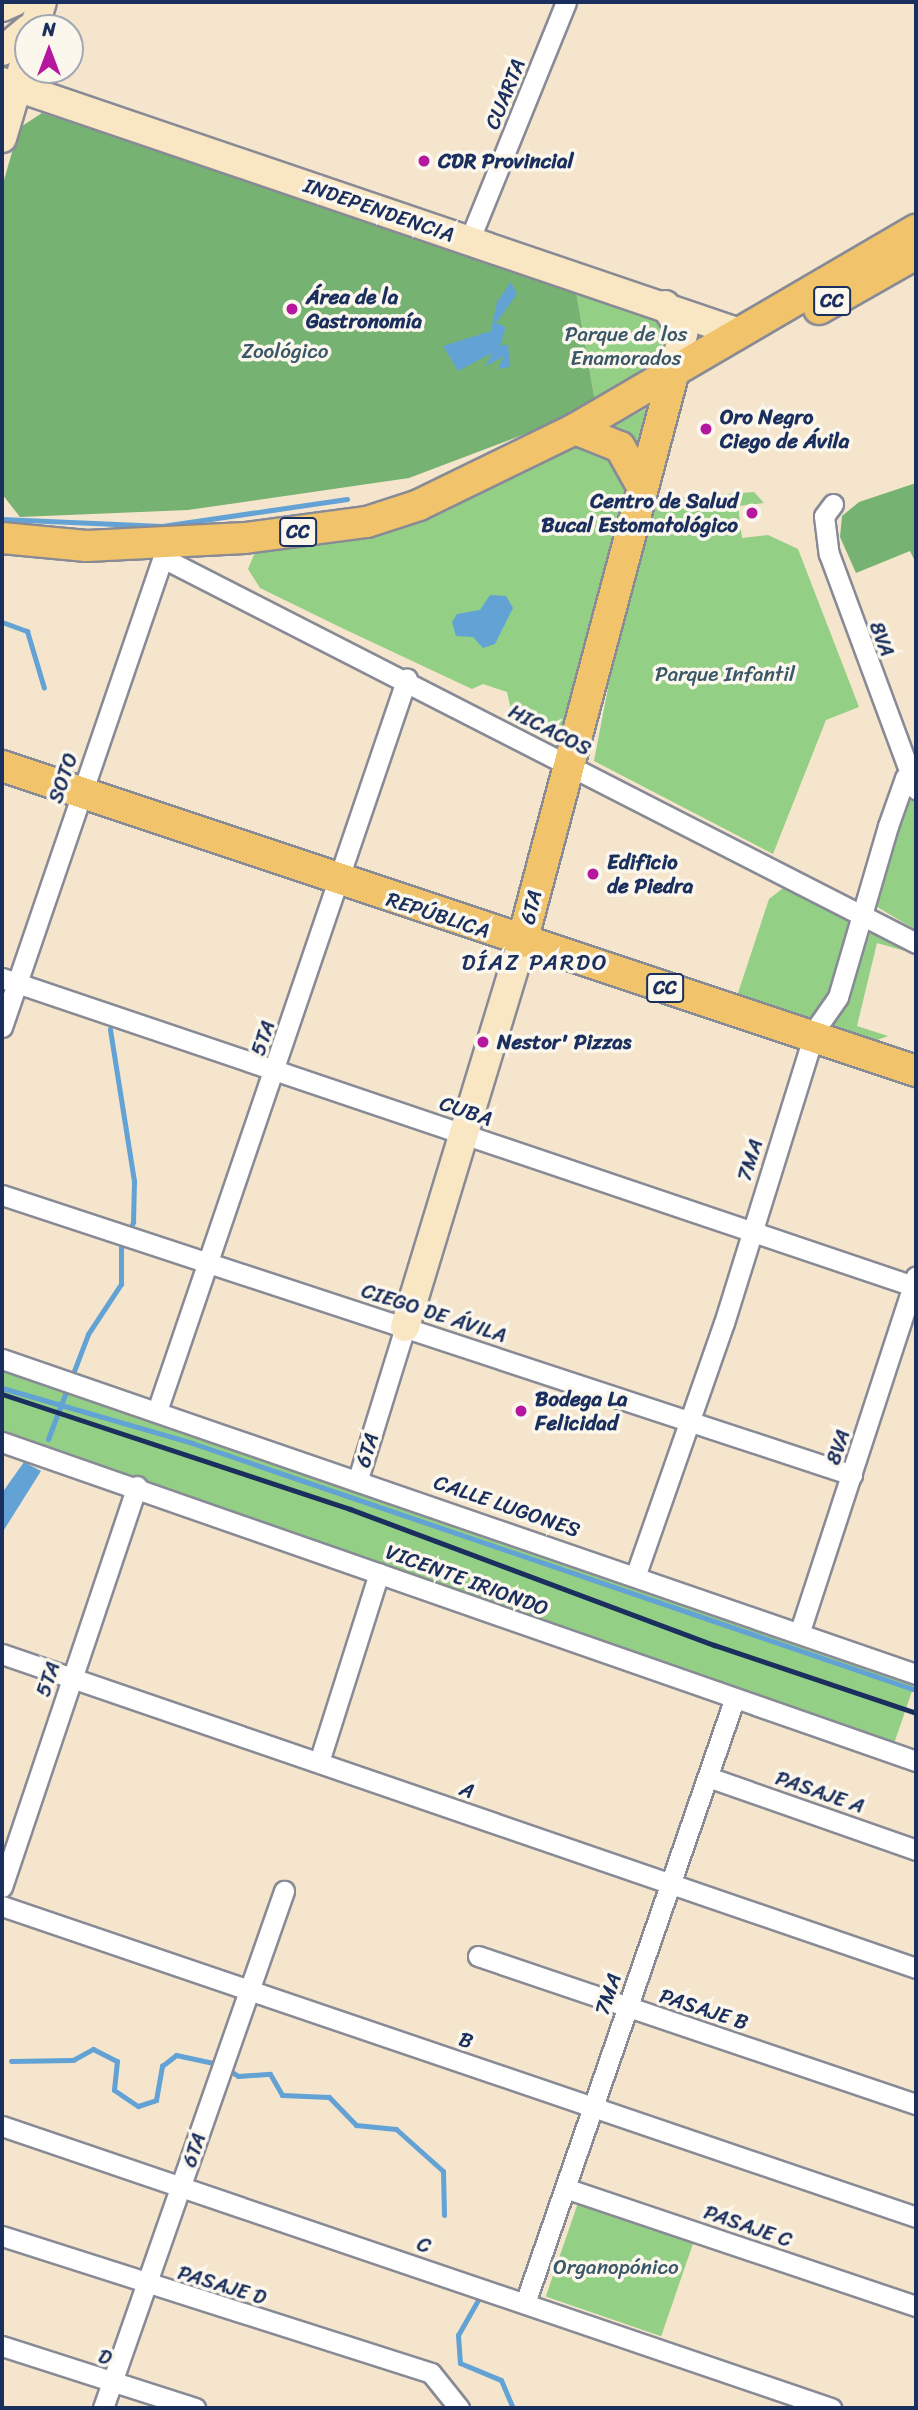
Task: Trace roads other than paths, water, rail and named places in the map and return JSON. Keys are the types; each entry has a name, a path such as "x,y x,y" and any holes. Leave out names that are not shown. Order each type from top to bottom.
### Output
{"main road":[{"name":"CC","path":"664,401 743,340 916,230"},
{"name":"CC","path":"2,538 165,551 367,522 419,505 575,429 674,371 743,340 916,254"},
{"name":"6TA","path":"522,942 640,483 674,371"},
{"path":"575,429 620,447 640,483"},
{"name":"REPÚBLICA","path":"2,766 339,882 916,1071"}],"street":[{"path":"2,7 14,2"},
{"name":"CUARTA","path":"469,241 566,2"},
{"path":"2,138 10,85"},
{"name":"INDEPENDENCIA","path":"10,85 665,305 743,340"},
{"path":"665,305 683,334 674,371"},
{"name":"8VA","path":"832,504 824,516 829,554 914,777"},
{"name":"HICACOS","path":"165,551 567,764 916,943"},
{"name":"SOTO","path":"2,1027 9,981 82,794 165,551"},
{"name":"5TA","path":"157,1411 407,678"},
{"name":"7MA","path":"636,1574 690,1421 813,1038 838,997 862,915 914,777"},
{"name":"6TA","path":"358,1479 466,1135 522,942"},
{"name":"CUBA","path":"9,981 751,1232 915,1283"},
{"name":"CIEGO DE ÁVILA","path":"2,1195 852,1475"},
{"name":"8VA","path":"800,1631 915,1283"},
{"name":"CALLE LUGONES","path":"2,1359 636,1574 916,1674"},
{"name":"VICENTE IRIONDO","path":"2,1442 138,1486 734,1700 916,1761"},
{"name":"5TA","path":"2,1887 138,1486"},
{"path":"319,1762 379,1573"},
{"name":"A","path":"2,1654 73,1676 916,1968"},
{"name":"7MA","path":"525,2303 734,1700"},
{"name":"PASAJE A","path":"708,1777 916,1850"},
{"name":"6TA","path":"103,2408 284,1891"},
{"name":"B","path":"2,1906 916,2217"},
{"name":"PASAJE B","path":"478,1956 916,2104"},
{"name":"C","path":"2,2126 831,2408"},
{"name":"PASAJE C","path":"565,2188 916,2306"},
{"name":"PASAJE D","path":"2,2236 147,2285 430,2373 459,2408"},
{"name":"D","path":"2,2346 195,2408"}],"water":[{"path":"511,282 517,294 496,323 506,327 500,346 508,344 510,367 498,369 504,356 485,367 492,353 458,371 443,346 491,331 497,302"},
{"path":"490,595 506,596 513,608 495,644 483,648 473,637 456,636 452,622 457,614 480,610"},
{"path":"24,1462 41,1471 2,1533 2,1493"}],"waterway":[{"path":"2,519 162,526 347,499"},
{"path":"2,622 27,631 44,688"},
{"path":"48,1439 88,1334 121,1284 121,1248 133,1222 134,1181 110,1029"},
{"path":"2,1388 192,1443 916,1690"},
{"path":"11,2061 73,2060 93,2049 117,2061 114,2090 138,2106 156,2100 162,2066 176,2055 218,2064"},
{"path":"227,2069 238,2076 270,2074 282,2095 329,2097 356,2125 396,2129 443,2171 444,2215"},
{"path":"478,2300 458,2335 460,2363 501,2380 513,2408"}],"railway":[{"path":"2,1394 350,1509 714,1645 916,1713"}],"place":[{"name":"CDR Provincial","path":"424,161"},
{"name":"Área de la Gastronomía","path":"292,309"},
{"name":"Oro Negro Ciego de Ávila","path":"706,429"},
{"name":"Centro de Salud Bucal Estomatológico","path":"752,513"},
{"name":"Edificio de Piedra","path":"593,874"},
{"name":"Nestor' Pizzas","path":"483,1042"},
{"name":"Bodega La Felicidad","path":"521,1411"}],"district":[{"name":"DÍAZ PARDO","path":"535,963"}],"park label":[{"name":"Parque de los Enamorados","path":"626,346"},
{"name":"Zoológico","path":"285,351"},
{"name":"Parque Infantil","path":"725,674"},
{"name":"Organopónico","path":"616,2267"}]}
